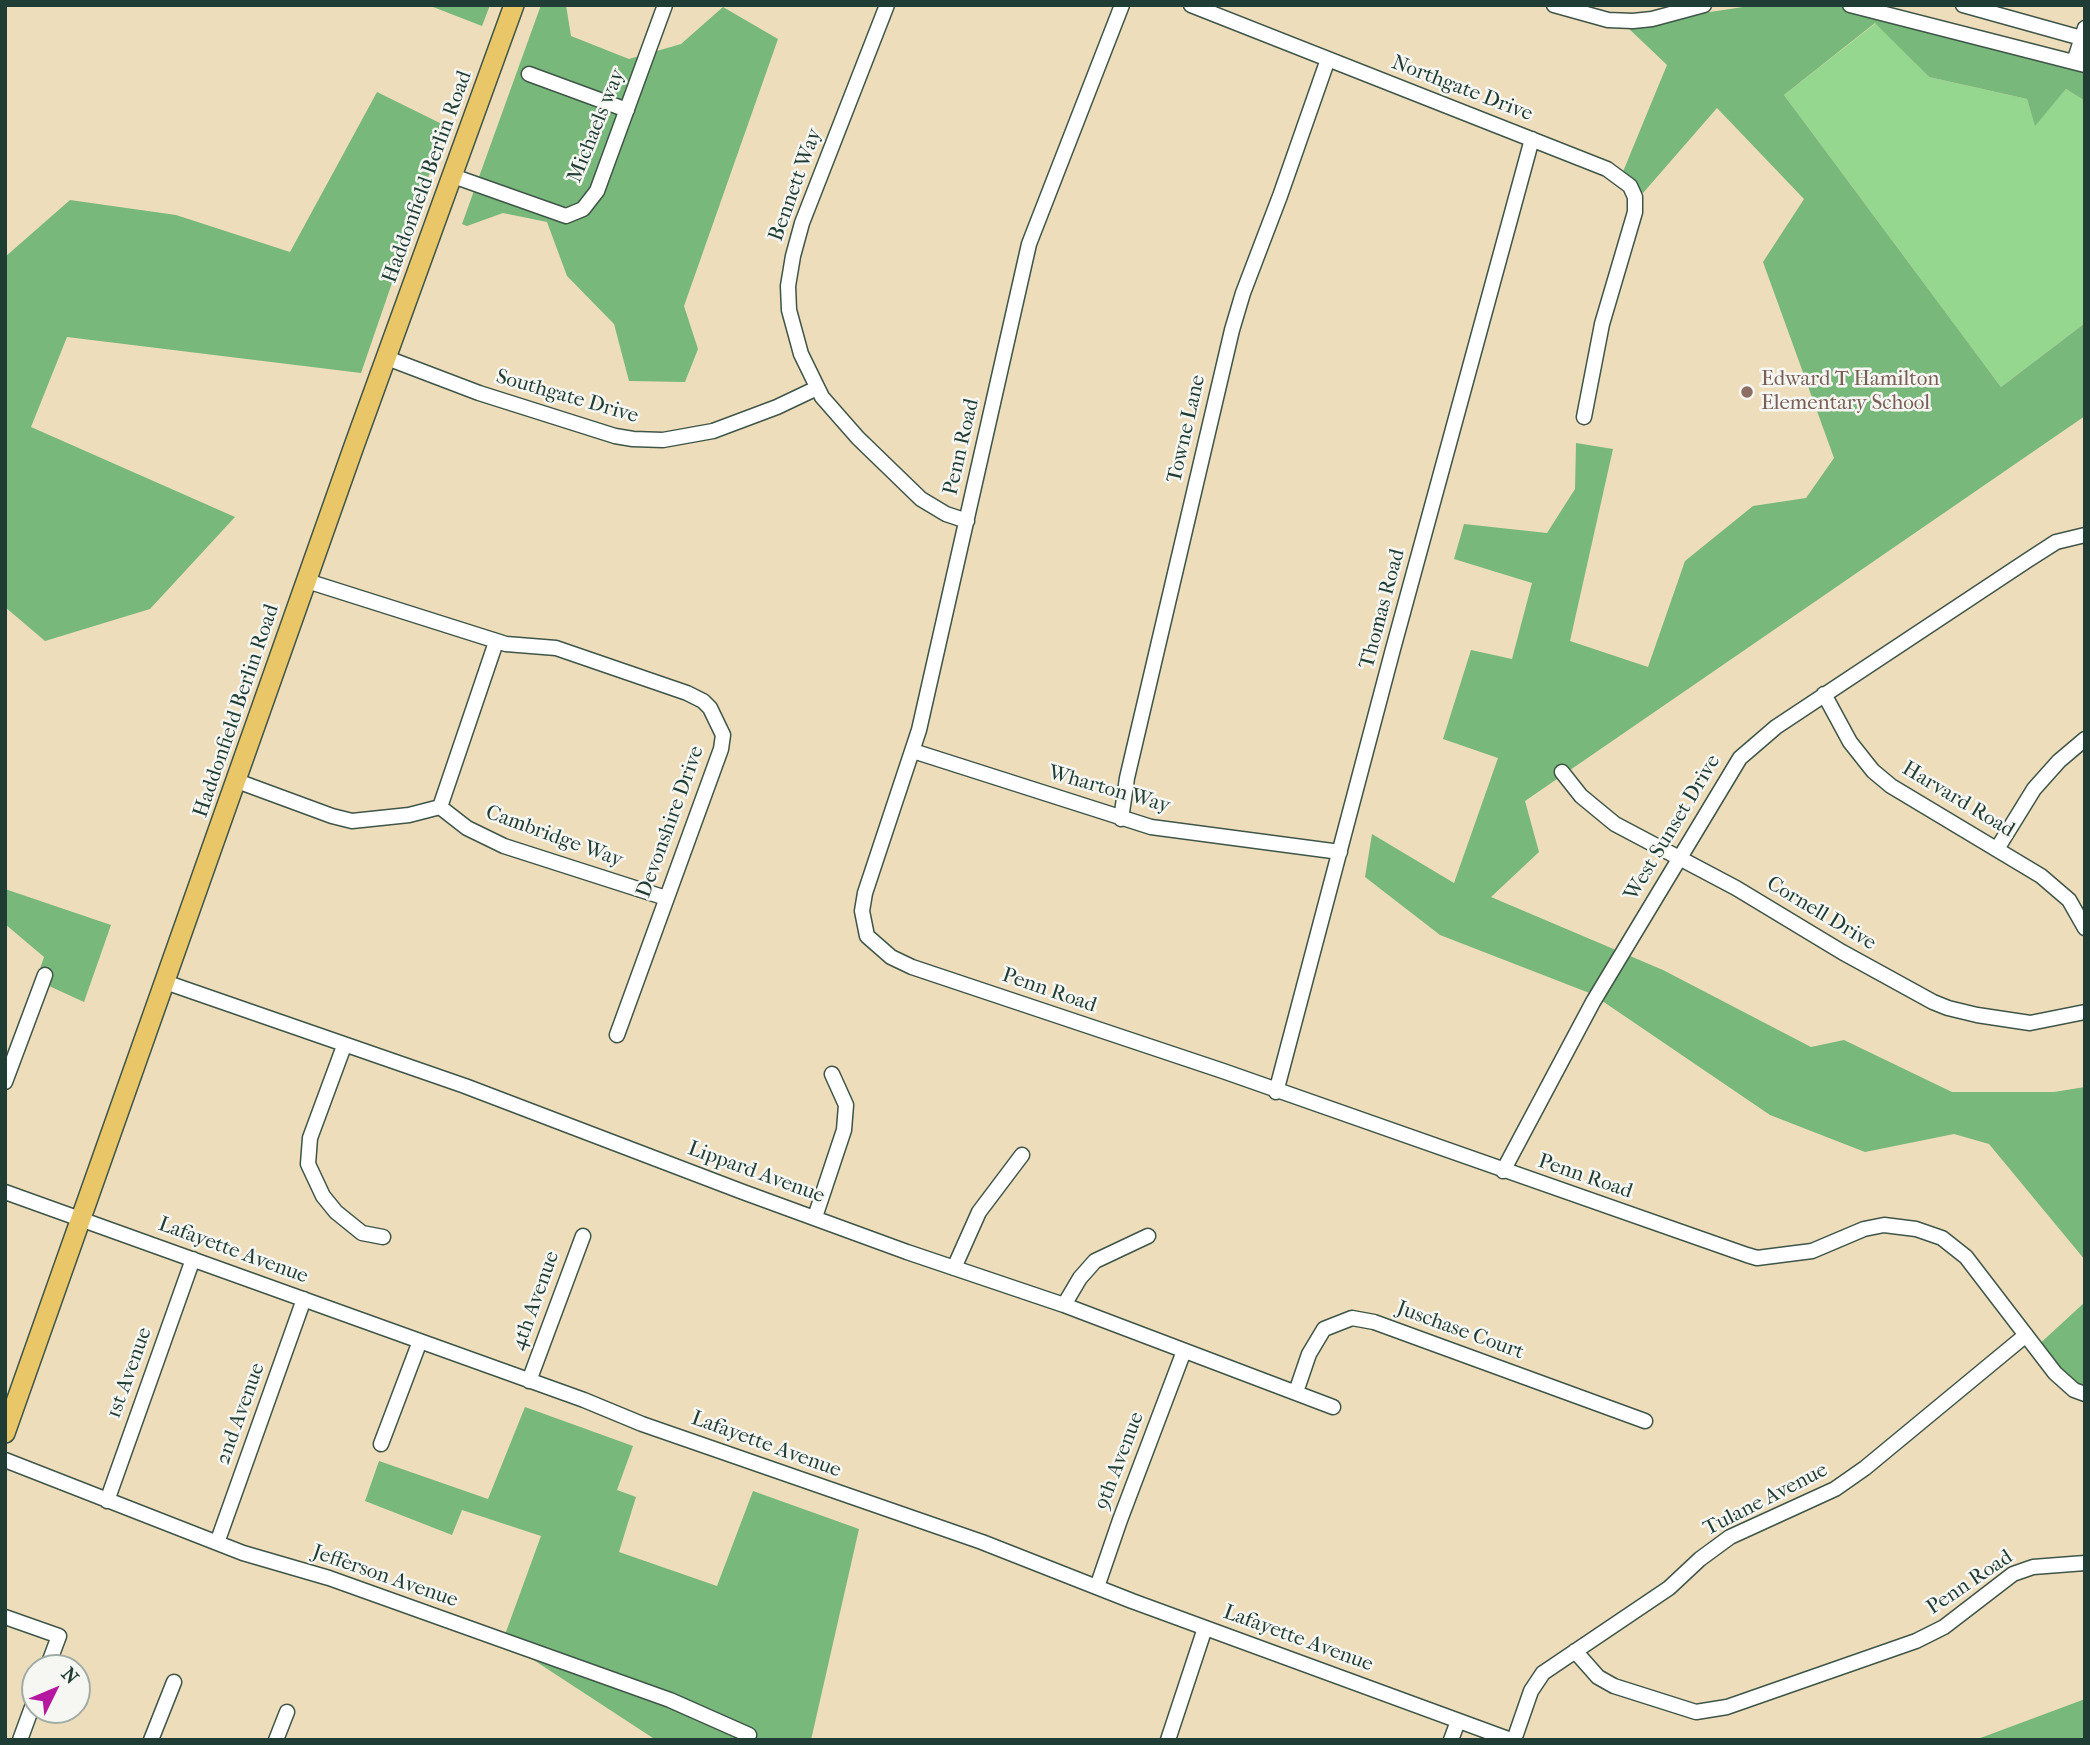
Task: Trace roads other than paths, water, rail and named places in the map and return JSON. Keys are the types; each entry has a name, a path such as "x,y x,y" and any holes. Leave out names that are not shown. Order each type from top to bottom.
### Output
{"main road":[{"name":"Haddonfield Berlin Road","path":"5,1433 514,5"}],"street":[{"name":"Michaels way","path":"453,176 565,216 583,209 597,191 665,5"},
{"name":"Bennett Way","path":"887,5 802,223 788,286 789,310 801,354 822,397 858,438 921,499 946,514 967,521"},
{"name":"Penn Road","path":"1122,5 1029,244 913,751 865,893 862,911 867,936 891,957 912,967 1223,1071 1276,1092 1757,1258 1812,1251 1864,1229 1884,1225 1916,1229 1942,1238 1966,1257 2055,1373 2074,1390 2085,1394"},
{"name":"Northgate Drive","path":"1191,5 1607,169 1630,186 1635,197 1635,212 1602,324 1584,417"},
{"path":"1553,5 1601,12 1633,21 1652,19 1700,6"},
{"path":"1850,5 2079,64 2084,35 1963,5"},
{"name":"Towne Lane","path":"1121,819 1127,778 1231,330 1242,293 1280,196 1328,59"},
{"path":"529,74 627,110"},
{"name":"Thomas Road","path":"1276,1092 1532,139"},
{"name":"Southgate Drive","path":"387,358 479,393 615,436 633,439 663,440 713,431 777,407 817,388"},
{"name":"West Sunset Drive","path":"1503,1171 1593,1002 1740,758 1776,727 1824,694 2056,542 2068,537 2085,536"},
{"name":"Devonshire Drive","path":"307,581 496,642 540,649 556,648 687,693 703,701 709,708 723,735 721,749 617,1035"},
{"path":"237,781 352,821 409,815 440,807 496,642"},
{"name":"Harvard Road","path":"1824,694 1850,742 1873,771 1891,786 2056,887 2069,900 2085,928"},
{"path":"1997,849 2034,789 2059,761 2085,739"},
{"name":"Wharton Way","path":"913,751 1151,827 1340,852"},
{"name":"Cornell Drive","path":"1562,772 1595,810 1615,824 1737,888 1842,951 1948,1009 2030,1023 2085,1012"},
{"name":"Cambridge Way","path":"440,807 467,828 504,846 666,898"},
{"path":"5,1082 45,975"},
{"name":"Lippard Avenue","path":"165,982 466,1086 743,1192 1064,1305 1333,1407"},
{"path":"344,1046 310,1138 308,1164 323,1196 336,1212 362,1233 383,1237"},
{"path":"815,1217 844,1130 846,1105 832,1074"},
{"path":"954,1268 979,1212 1022,1155"},
{"name":"Lafayette Avenue","path":"5,1192 304,1298 770,1469 982,1542 1205,1628 1513,1740"},
{"path":"1064,1305 1080,1278 1095,1261 1147,1236"},
{"name":"4th Avenue","path":"529,1381 583,1237"},
{"name":"1st Avenue","path":"107,1501 193,1259"},
{"name":"2nd Avenue","path":"217,1544 304,1298"},
{"name":"Juschase Court","path":"1296,1392 1309,1354 1324,1329 1352,1318 1374,1322 1645,1422"},
{"name":"Tulane Avenue","path":"1513,1740 1531,1691 1543,1673 1669,1588 1700,1559 1730,1537 1835,1489 2026,1335"},
{"path":"381,1444 420,1341"},
{"name":"9th Avenue","path":"1097,1587 1184,1351"},
{"name":"Jefferson Avenue","path":"5,1460 217,1544 329,1578 638,1689 750,1735"},
{"name":"Penn Road","path":"1575,1651 1598,1677 1615,1686 1696,1712 1727,1707 1944,1628 2013,1574 2033,1567 2085,1563"},
{"path":"5,1617 58,1636 52,1654"},
{"path":"1168,1740 1205,1628"},
{"path":"151,1740 174,1682"},
{"path":"276,1740 287,1712"},
{"path":"1451,1740 1458,1721"}],"place":[{"name":"Edward T Hamilton Elementary School","path":"1747,392"}]}
